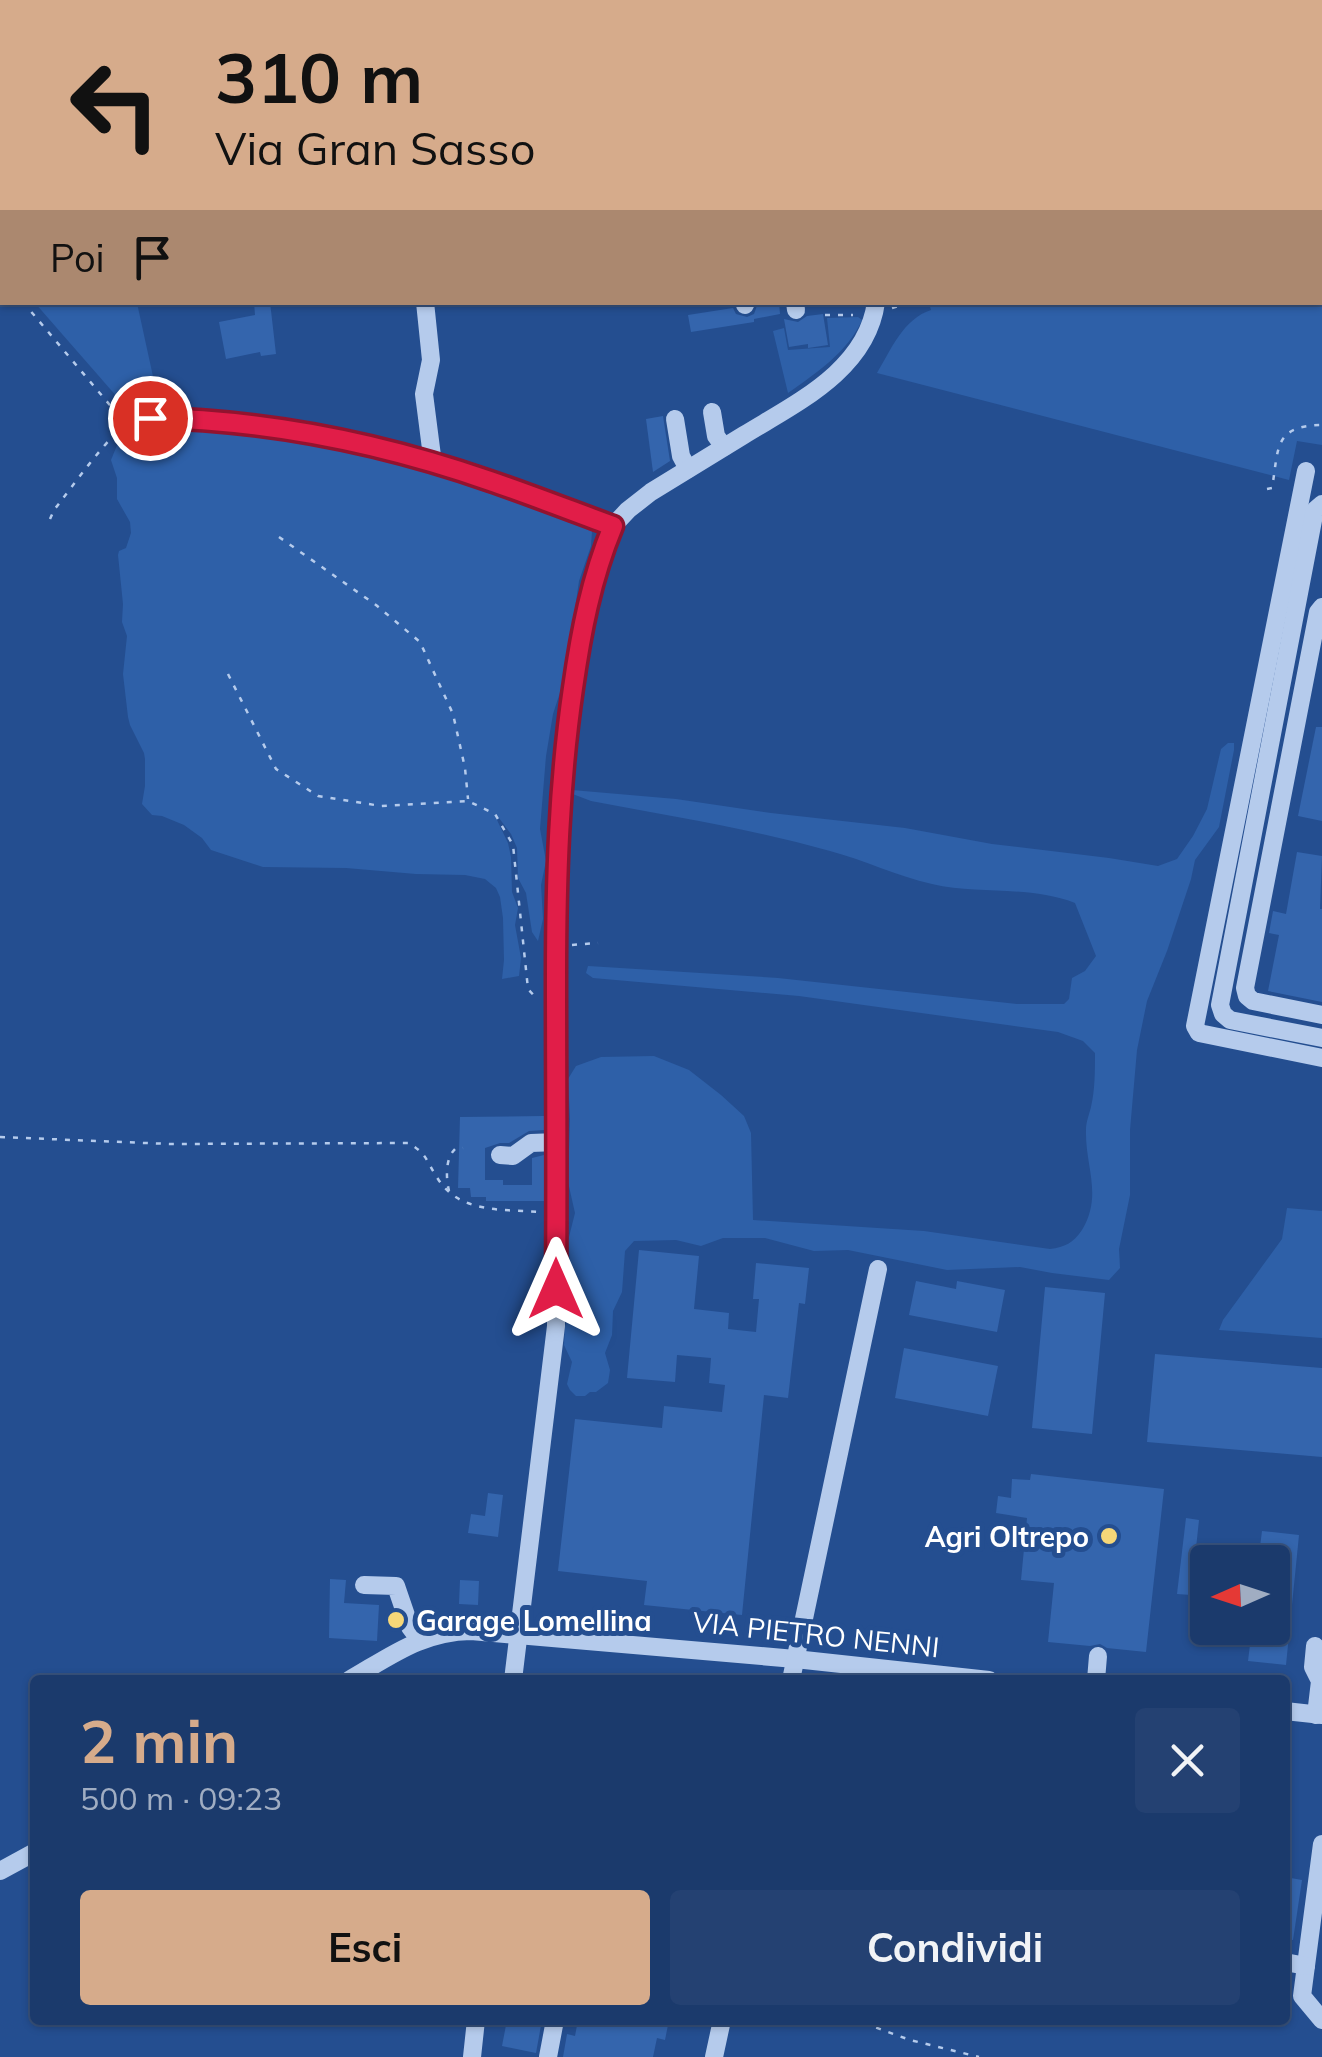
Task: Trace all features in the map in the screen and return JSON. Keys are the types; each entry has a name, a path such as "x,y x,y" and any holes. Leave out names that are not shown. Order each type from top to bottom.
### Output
{"street":[{"path":"424,305 430,360 424,394 433,464"},
{"path":"514,1675 556,1326 559,807 563,753 589,595 613,526 628,510 809,395 839,371 867,336 875,310"},
{"path":"712,412 716,436 724,447"},
{"path":"150,418 199,419 355,442 486,480 613,526"},
{"path":"675,419 681,456 688,469"},
{"path":"730,420 741,437"},
{"path":"1306,470 1195,1026 1199,1033 1322,1058"},
{"path":"1322,504 1315,510 1220,1006 1222,1014 1230,1020 1322,1038"},
{"path":"1322,608 1318,612 1245,988 1253,1001 1322,1015"},
{"path":"500,1155 514,1156 531,1142 556,1142"},
{"path":"792,1675 878,1269"},
{"path":"364,1585 396,1586 410,1627 419,1639"},
{"name":"VIA PIETRO NENNI","path":"357,1675 419,1639 453,1631 518,1633 944,1675"},
{"path":"1290,1712 1319,1715 1320,1681 1313,1667 1316,1646"},
{"path":"1096,1675 1098,1656"},
{"path":"1322,1844 1302,1996 1322,2020"},
{"path":"0,1871 30,1855"},
{"path":"1290,1963 1306,1966"},
{"path":"472,2057 475,2025"},
{"path":"548,2057 554,2025"},
{"path":"714,2057 721,2025"}],"path":[{"path":"26,305 124,423"},
{"path":"825,315 875,310"},
{"path":"50,519 124,423 150,418"},
{"path":"1267,488 1272,488 1279,447 1287,432 1322,425"},
{"path":"279,537 376,605 420,642 453,714 468,801"},
{"path":"228,674 276,768 318,796 381,806 468,801 495,814 513,845 528,989 556,1012"},
{"path":"556,946 598,943"},
{"path":"0,1137 170,1144 408,1143 424,1152 449,1193 475,1207 557,1214"},
{"path":"449,1193 449,1157 455,1149 463,1148"},
{"path":"869,2025 979,2057"}],"shaded area":[{"path":"37,305 137,305 159,404 125,406"},
{"path":"930,305 1322,305 1322,445 1297,441 1289,480 877,373 905,328 931,310"},
{"path":"827,318 862,320 856,332 840,352 788,393 773,331 784,328 788,350 830,347"},
{"path":"167,423 343,444 588,521 591,546 579,581 565,677 553,714 546,756 540,829 546,861 538,941 532,932 526,893 518,878 517,848 511,834 497,820 511,857 512,892 518,908 515,925 521,958 519,976 502,979 500,897 485,879 346,868 263,867 211,850 184,825 152,815 142,804 145,759 128,717 123,674 127,636 122,622 118,555 126,548 131,533 130,522 117,499 117,478 111,460 120,438"},
{"path":"1234,743 1234,750 1219,827 1195,860 1147,1001 1137,1050 1130,1130 1130,1195 1119,1249 1120,1268 1109,1280 1020,1267 947,1270 848,1250 814,1251 765,1238 723,1238 701,1246 676,1240 634,1241 625,1251 622,1292 613,1311 612,1335 605,1353 610,1370 608,1383 585,1396 576,1396 570,1390 567,1384 572,1362 564,1345 565,1326 572,1308 568,1241 575,1213 568,1182 568,1079 576,1066 601,1057 654,1056 689,1070 721,1095 744,1116 751,1133 753,1220 924,1231 1050,1249 1068,1244 1082,1230 1092,1193 1086,1130 1095,1053 1083,1041 1058,1032 799,996 593,978 586,973 588,966 778,978 1017,1004 1064,1004 1069,999 1072,978 1085,971 1096,956 1075,903 1058,897 932,884 801,843 591,801 570,793 572,790 905,828 1158,866 1177,859 1193,836 1207,809 1221,749"},
{"path":"1287,1208 1322,1211 1322,1338 1219,1330 1282,1239"}],"building":[{"path":"254,305 270,305 276,354 261,356 260,352 226,359 219,322 255,315"},
{"path":"757,305 779,305 780,314 754,322 691,332 688,315 733,308 736,314 754,314"},
{"path":"823,314 828,345 789,347 784,319 798,322"},
{"path":"663,416 670,461 653,472 646,419"},
{"path":"1316,727 1322,727 1322,821 1298,816"},
{"path":"1297,852 1322,856 1322,1002 1268,991 1279,935 1269,933 1273,911 1286,914"},
{"path":"544,1116 544,1130 529,1131 509,1143 485,1148 485,1180 503,1180 503,1185 532,1185 532,1158 544,1155 544,1201 486,1201 486,1197 471,1197 470,1188 458,1188 460,1117"},
{"path":"639,1250 699,1256 694,1309 729,1313 728,1329 756,1332 756,1263 809,1268 805,1304 799,1303 788,1398 764,1395 742,1615 644,1605 647,1581 558,1571 575,1419 662,1428 664,1406 722,1412 725,1385 709,1383 711,1358 677,1355 675,1382 627,1378"},
{"path":"916,1281 956,1289 957,1281 1005,1290 997,1332 909,1315"},
{"path":"1045,1287 1105,1293 1092,1434 1032,1428"},
{"path":"904,1348 998,1366 988,1416 895,1398"},
{"path":"1155,1354 1322,1368 1322,1457 1147,1442"},
{"name":"Agri Oltrepo","path":"1031,1474 1164,1489 1146,1652 1100,1644 1048,1642 1054,1583 1021,1580 1027,1518 996,1513 998,1496 1011,1498 1012,1479 1030,1480"},
{"path":"488,1493 503,1495 498,1537 468,1533 471,1514 485,1516"},
{"path":"1186,1518 1199,1520 1196,1545 1190,1545 1190,1595 1177,1594"},
{"path":"1262,1531 1299,1535 1290,1625 1290,1545 1260,1545"},
{"path":"330,1579 346,1580 344,1603 379,1605 377,1641 329,1638"},
{"path":"460,1580 479,1581 478,1605 459,1604"},
{"path":"1250,1645 1288,1645 1286,1665 1248,1661"},
{"path":"1290,1878 1302,1880 1293,1940 1290,1940"},
{"path":"506,2025 541,2025 536,2053 502,2046"},
{"path":"577,2025 668,2025 665,2040 657,2038 653,2057 563,2057 567,2034 575,2036"}],"place":[{"name":"Agri Oltrepo","path":"1109,1536"},
{"name":"Garage Lomellina","path":"396,1620"}],"route":[{"path":"150,418 199,419 355,442 486,480 613,526 589,595 563,753 556,946 556,1289"}]}
